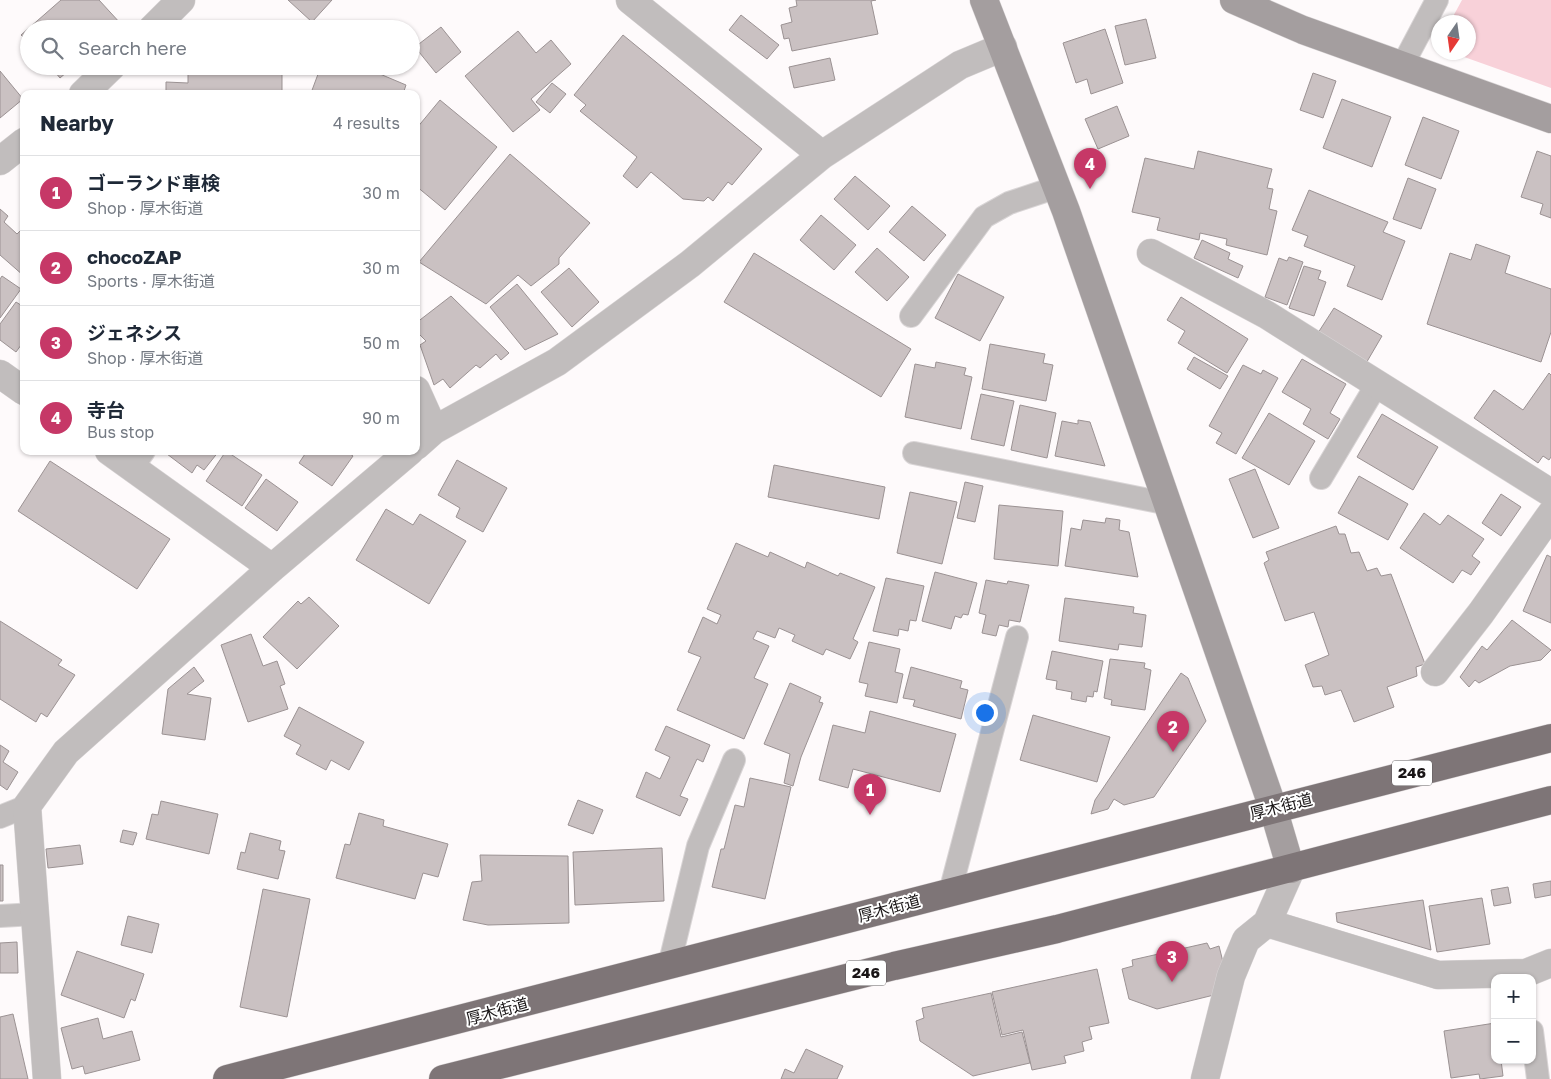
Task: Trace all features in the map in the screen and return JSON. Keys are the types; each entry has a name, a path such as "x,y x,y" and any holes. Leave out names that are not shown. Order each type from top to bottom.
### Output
{"highway":[{"name":"厚木街道","path":"227,1079 1273,808 1551,738"},
{"name":"246","path":"443,1079 875,970 1057,929 1551,800"}],"street":[{"path":"161,20 181,0"},
{"path":"630,0 822,155"},
{"path":"984,0 1057,187 1169,504 1273,808 1291,869 1267,923 1246,940 1231,976 1205,1079"},
{"path":"1234,0 1303,30 1551,120"},
{"path":"420,411 425,438 557,362 690,264 822,155 960,65 1003,47"},
{"path":"90,90 104,75"},
{"path":"0,161 20,145"},
{"path":"1151,253 1267,315 1551,493"},
{"path":"0,374 20,388"},
{"path":"122,455 138,460 272,568"},
{"path":"47,1079 27,806 66,752 272,568 405,455"},
{"path":"1435,672 1481,613 1551,514"},
{"path":"1267,923 1438,975 1535,971"}],"lane":[{"path":"1402,66 1437,0"},
{"path":"911,316 984,217 1009,203 1057,187"},
{"path":"1321,478 1377,384"},
{"path":"914,453 1169,504"},
{"path":"950,892 1017,637"},
{"path":"669,966 698,846 734,760"},
{"path":"0,818 27,806"},
{"path":"0,916 35,914"},
{"path":"1536,1063 1538,1079"}],"shaded area":[{"path":"1462,0 1551,0 1551,88 1473,60 1476,60 1476,15 1454,15"}],"building":[{"path":"61,0 99,0 117,20 38,20"},
{"path":"288,0 332,0 314,20 310,20"},
{"path":"796,0 876,0 871,1 878,34 792,51 789,38 784,39 781,25 792,22 789,8 797,6"},
{"path":"741,15 779,45 767,59 729,30"},
{"path":"1146,19 1156,58 1125,65 1115,26"},
{"path":"441,27 461,52 436,73 420,53 420,43"},
{"path":"1105,29 1123,83 1091,94 1087,79 1076,83 1063,43"},
{"path":"518,31 536,53 551,40 571,64 531,99 540,110 513,132 465,76"},
{"path":"623,35 762,149 732,185 728,182 713,201 708,197 704,201 683,199 651,172 637,188 623,176 637,157 580,111 586,105 574,95"},
{"path":"830,58 835,80 794,88 789,67"},
{"path":"0,71 20,95 20,101 0,118"},
{"path":"1313,73 1336,81 1323,118 1300,110"},
{"path":"188,75 282,75 282,90 166,90 166,82 188,83"},
{"path":"318,75 382,75 406,85 404,90 312,90"},
{"path":"552,83 566,94 550,113 536,102"},
{"path":"1342,99 1391,117 1372,167 1323,148"},
{"path":"440,100 497,147 445,210 420,189 420,124"},
{"path":"1117,106 1129,136 1098,149 1085,119"},
{"path":"1423,117 1459,131 1441,179 1405,165"},
{"path":"1198,151 1272,169 1267,188 1273,189 1269,209 1277,211 1267,255 1226,245 1227,239 1200,233 1199,240 1157,230 1160,218 1132,212 1145,158 1194,169"},
{"path":"1537,151 1551,156 1551,218 1540,214 1543,204 1521,197"},
{"path":"510,154 590,223 559,258 559,264 531,286 518,275 486,304 420,263"},
{"path":"855,176 890,206 868,230 834,199"},
{"path":"1408,178 1436,189 1421,229 1393,219"},
{"path":"1309,190 1388,222 1383,232 1405,241 1382,300 1347,286 1355,266 1304,246 1308,236 1292,230"},
{"path":"912,206 946,235 924,261 889,232"},
{"path":"0,209 8,216 4,222 17,234 20,231 20,272 0,255"},
{"path":"821,215 856,245 834,270 800,240"},
{"path":"1202,240 1230,253 1228,259 1243,266 1238,278 1194,258"},
{"path":"1476,244 1510,256 1505,273 1551,289 1551,332 1541,362 1427,324 1450,253 1471,260"},
{"path":"877,248 909,277 887,301 855,272"},
{"path":"754,253 911,349 881,397 724,302"},
{"path":"1289,257 1303,262 1287,305 1265,297 1279,258 1287,261"},
{"path":"1304,266 1321,271 1318,279 1326,282 1314,316 1289,308"},
{"path":"569,268 599,302 572,327 541,292"},
{"path":"958,274 1004,297 980,341 935,318"},
{"path":"2,276 20,288 20,290 0,318 0,279"},
{"path":"517,284 558,334 525,350 490,307"},
{"path":"451,296 509,353 501,360 496,354 480,368 476,365 450,388 443,379 434,385 420,345 426,341 420,335 420,320"},
{"path":"1181,297 1248,339 1227,373 1178,343 1185,331 1167,320"},
{"path":"16,302 20,304 20,346 16,352 0,340 0,324"},
{"path":"1334,308 1382,336 1365,365 1316,336"},
{"path":"990,344 1045,354 1043,363 1053,365 1046,401 982,389"},
{"path":"1194,357 1228,376 1220,389 1187,369"},
{"path":"1302,359 1346,384 1330,413 1340,419 1328,439 1303,424 1311,409 1282,392"},
{"path":"936,362 966,368 964,375 972,377 961,429 905,417 915,364 935,368"},
{"path":"1243,365 1261,374 1263,370 1278,378 1236,454 1216,443 1222,433 1209,426"},
{"path":"1549,373 1551,375 1551,457 1549,460 1543,456 1538,463 1474,418 1494,390 1523,410"},
{"path":"981,394 1014,401 1004,446 971,439"},
{"path":"1020,405 1056,413 1047,458 1011,450"},
{"path":"1269,413 1315,441 1289,485 1242,458"},
{"path":"1382,414 1438,447 1413,490 1357,457"},
{"path":"1078,420 1090,422 1105,466 1055,456 1062,421 1078,424"},
{"path":"168,455 216,455 204,470 197,465 192,473"},
{"path":"223,455 232,455 262,475 242,506 206,481"},
{"path":"304,455 353,456 332,486 299,463"},
{"path":"457,460 507,488 483,532 456,517 460,508 438,495"},
{"path":"50,461 170,539 137,589 18,511"},
{"path":"774,465 885,487 879,519 768,497"},
{"path":"1255,469 1279,528 1253,538 1229,479"},
{"path":"1359,476 1408,504 1388,540 1338,513"},
{"path":"266,479 298,502 277,531 245,508"},
{"path":"965,482 983,486 975,522 957,518"},
{"path":"910,492 957,502 942,564 897,553"},
{"path":"1501,494 1521,507 1501,536 1482,523"},
{"path":"999,505 1063,511 1058,566 994,559"},
{"path":"386,509 413,525 420,514 466,541 429,604 356,560"},
{"path":"1424,513 1440,525 1448,515 1484,539 1472,556 1480,562 1471,575 1462,570 1453,583 1400,548"},
{"path":"1106,518 1120,520 1119,530 1129,532 1138,577 1065,566 1071,528 1081,530 1083,520 1105,523"},
{"path":"1336,526 1339,534 1345,534 1351,553 1359,552 1367,571 1377,568 1381,576 1391,574 1425,664 1416,667 1417,676 1387,687 1394,707 1354,722 1341,690 1325,695 1322,686 1313,687 1305,665 1329,655 1314,612 1285,621 1264,563 1269,560 1266,552"},
{"path":"736,543 768,557 770,552 805,568 807,562 838,576 840,573 875,587 853,639 858,642 850,659 826,649 823,655 792,641 795,635 779,628 775,638 757,631 753,639 769,646 754,678 768,684 744,739 677,710 701,657 688,652 703,617 717,624 721,615 707,609"},
{"path":"1547,555 1551,557 1551,623 1523,611"},
{"path":"935,572 977,583 968,615 963,614 961,618 955,616 951,629 922,621"},
{"path":"886,578 924,586 916,621 910,620 908,631 899,629 898,636 873,631"},
{"path":"986,580 1007,584 1008,581 1029,585 1020,622 1009,620 1008,627 999,625 996,636 982,633 986,615 979,613"},
{"path":"309,597 339,626 297,669 263,637 298,601 301,604"},
{"path":"1065,598 1134,607 1133,613 1146,615 1142,647 1119,644 1118,650 1059,641"},
{"path":"1512,620 1551,650 1541,660 1510,666 1479,683 1475,680 1469,687 1460,677 1482,646 1487,650"},
{"path":"0,621 62,660 58,665 75,675 47,717 41,713 36,722 0,699"},
{"path":"251,634 263,666 277,661 285,684 280,686 288,709 248,722 221,645"},
{"path":"869,642 900,649 895,672 903,674 897,703 865,696 868,684 859,682"},
{"path":"1052,651 1103,661 1097,692 1094,691 1093,697 1087,696 1086,702 1071,699 1072,692 1056,689 1057,681 1046,679"},
{"path":"1110,659 1145,663 1144,668 1151,670 1145,710 1111,705 1112,700 1104,698"},
{"path":"194,667 204,681 187,694 211,698 205,740 162,734 168,689"},
{"path":"911,667 962,681 960,688 968,690 961,719 913,706 915,700 903,698"},
{"path":"1181,673 1188,678 1206,721 1154,797 1124,805 1114,799 1108,809 1091,814 1095,800"},
{"path":"790,683 821,697 819,702 823,703 801,757 793,786 784,783 790,754 764,744"},
{"path":"299,707 364,742 349,770 331,760 326,770 296,754 301,745 284,736"},
{"path":"870,711 956,734 940,792 853,769 848,788 819,780 833,725 865,733"},
{"path":"1033,715 1110,737 1097,782 1020,760"},
{"path":"666,726 710,745 703,762 697,759 680,796 688,799 680,816 636,797 646,772 660,779 670,757 655,750"},
{"path":"0,745 9,751 3,762 18,772 7,790 0,785"},
{"path":"750,778 791,787 765,899 712,887 721,849 724,849 735,805 744,807"},
{"path":"578,800 603,810 593,834 568,825"},
{"path":"161,801 218,814 209,854 146,839 152,814 158,815"},
{"path":"359,813 384,820 383,826 448,844 438,877 423,873 415,899 336,878 345,844 350,845"},
{"path":"123,830 137,833 133,845 120,842"},
{"path":"250,833 281,841 279,850 285,851 278,879 237,869 241,852 245,853"},
{"path":"80,845 83,864 48,868 46,849"},
{"path":"662,848 664,901 575,905 573,852"},
{"path":"480,855 568,856 569,923 488,925 463,920 472,882 482,881"},
{"path":"0,865 3,865 3,901 0,901"},
{"path":"1551,881 1551,895 1535,898 1533,884"},
{"path":"1508,887 1511,903 1494,906 1491,890"},
{"path":"263,889 310,899 287,1017 240,1007"},
{"path":"1482,898 1490,944 1437,952 1429,906"},
{"path":"1423,900 1431,950 1337,922 1336,913"},
{"path":"128,916 159,924 152,953 121,945"},
{"path":"17,942 18,973 0,973 0,943"},
{"path":"1207,943 1210,949 1219,946 1224,966 1214,995 1157,1009 1129,999 1122,969 1133,966 1132,960"},
{"path":"77,951 144,974 135,1001 131,999 124,1018 61,995"},
{"path":"1097,969 1109,1023 1089,1027 1092,1039 1082,1042 1084,1051 1064,1056 1066,1063 1032,1070 1023,1030 1002,1035 992,992"},
{"path":"991,993 1001,1037 1022,1032 1030,1063 973,1076 920,1041 916,1021 924,1018 922,1008"},
{"path":"13,1014 28,1079 0,1079 0,1017"},
{"path":"98,1018 103,1039 132,1031 140,1060 85,1074 83,1066 72,1069 61,1028"},
{"path":"1491,1024 1491,1064 1502,1064 1503,1076 1480,1079 1479,1074 1451,1078 1444,1031"},
{"path":"806,1049 843,1066 837,1079 781,1079 785,1069 794,1073"}],"place":[{"name":"寺台","path":"1090,189"},
{"name":"chocoZAP","path":"1173,752"},
{"name":"ゴーランド車検","path":"870,815"},
{"name":"ジェネシス","path":"1172,982"}]}
